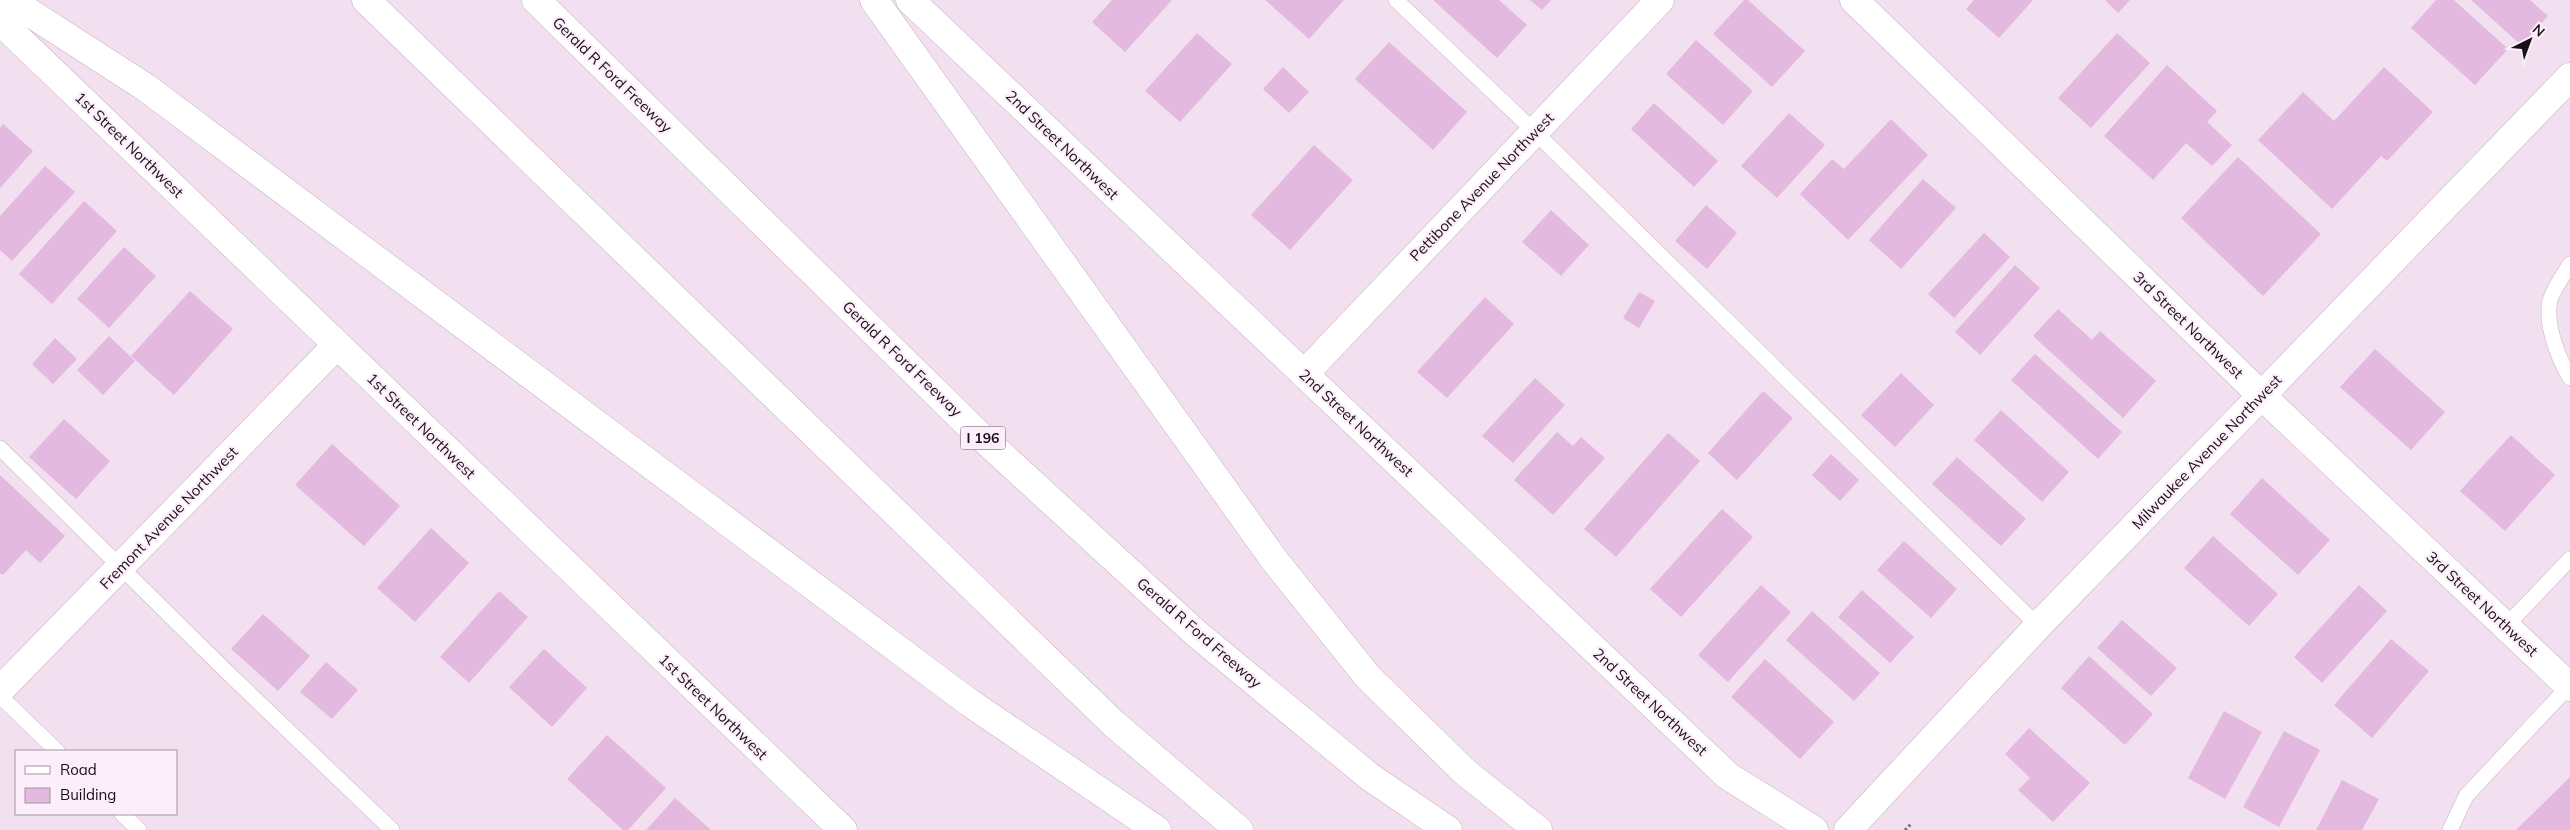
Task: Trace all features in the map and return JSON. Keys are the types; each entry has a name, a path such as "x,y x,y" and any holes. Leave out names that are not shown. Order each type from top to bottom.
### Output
{"main road":[{"path":"10,0 145,88 970,703 1157,830"},
{"path":"366,0 1114,724 1239,830"},
{"name":"Gerald R Ford Freeway","path":"536,0 975,431 1198,635 1370,777 1448,830"},
{"path":"874,0 1275,561 1368,677 1465,772 1538,830"},
{"name":"2nd Street Northwest","path":"910,0 1728,776 1814,830"},
{"name":"Pettibone Avenue Northwest","path":"1304,374 1660,0"},
{"name":"3rd Street Northwest","path":"1854,0 2262,396 2570,686"},
{"name":"1st Street Northwest","path":"0,20 843,830"},
{"name":"Milwaukee Avenue Northwest","path":"1848,830 2038,626 2570,77"},
{"name":"Fremont Avenue Northwest","path":"0,690 338,345"}],"lane":[{"path":"1396,0 1535,132 2038,626"},
{"path":"2570,264 2551,296 2550,324 2556,350 2570,378"},
{"path":"0,448 392,830"},
{"path":"2506,626 2570,559"},
{"path":"2450,830 2466,796 2570,686"},
{"path":"0,696 56,750"},
{"path":"123,815 139,830"}],"path":[{"path":"1905,830 1911,824"}],"building":[{"path":"1112,0 1172,0 1125,52 1092,22"},
{"path":"1265,0 1344,0 1309,39"},
{"path":"1433,0 1499,0 1527,25 1497,58"},
{"path":"1530,0 1551,0 1542,10"},
{"path":"1744,0 1748,0 1805,51 1772,87 1713,34"},
{"path":"1974,0 2033,0 1999,38 1966,9"},
{"path":"2105,0 2130,0 2118,13"},
{"path":"2436,0 2454,0 2508,49 2475,85 2411,28"},
{"path":"2471,0 2530,0 2548,16 2521,45"},
{"path":"1197,33 1232,64 1180,122 1145,91"},
{"path":"2117,33 2150,63 2091,128 2058,98"},
{"path":"1696,40 1753,91 1723,125 1666,74"},
{"path":"1389,42 1467,112 1433,150 1355,79"},
{"path":"2167,65 2217,111 2207,122 2232,145 2212,166 2186,143 2153,180 2104,136"},
{"path":"1283,67 1309,92 1289,113 1263,89"},
{"path":"2384,67 2433,112 2387,161 2381,156 2332,209 2258,140 2303,92 2334,121"},
{"path":"1654,103 1718,161 1694,187 1631,129"},
{"path":"1789,113 1825,145 1777,198 1741,166"},
{"path":"1891,119 1928,155 1848,240 1800,194 1832,159 1844,169"},
{"path":"3,124 33,151 0,188 0,128"},
{"path":"1314,145 1353,180 1290,250 1251,215"},
{"path":"2238,157 2321,234 2263,296 2181,218"},
{"path":"45,166 75,192 12,261 0,250 0,216"},
{"path":"1923,179 1956,208 1901,269 1869,240"},
{"path":"84,201 117,231 52,304 19,274"},
{"path":"1706,205 1737,233 1707,269 1675,241"},
{"path":"1551,210 1589,245 1561,276 1522,242"},
{"path":"1984,233 2010,257 1954,318 1928,294"},
{"path":"124,247 156,276 109,328 77,299"},
{"path":"2015,265 2040,288 1980,355 1955,332"},
{"path":"190,291 233,329 174,395 131,356"},
{"path":"1639,292 1655,301 1639,328 1623,318"},
{"path":"1485,297 1514,324 1447,398 1417,372"},
{"path":"2058,309 2092,340 2100,331 2156,381 2123,418 2033,336"},
{"path":"109,336 135,361 103,395 77,370"},
{"path":"55,338 77,359 53,384 32,364"},
{"path":"2375,349 2445,412 2411,450 2340,387"},
{"path":"2035,354 2122,432 2098,459 2011,380"},
{"path":"1901,373 1934,405 1895,447 1861,415"},
{"path":"1535,378 1565,405 1513,463 1482,436"},
{"path":"1763,391 1793,418 1737,480 1708,453"},
{"path":"2001,410 2069,472 2042,502 1974,440"},
{"path":"64,419 110,461 76,499 29,457"},
{"path":"1557,432 1573,446 1581,437 1605,458 1553,515 1514,480"},
{"path":"1668,433 1700,461 1616,557 1584,529"},
{"path":"2511,435 2555,475 2505,531 2460,491"},
{"path":"332,444 400,506 364,546 295,485"},
{"path":"1831,454 1859,480 1840,501 1812,475"},
{"path":"1957,457 2026,519 2001,546 1932,484"},
{"path":"0,475 65,536 40,563 26,550 3,575 0,573"},
{"path":"2262,478 2330,540 2298,575 2230,514"},
{"path":"1722,509 1753,537 1681,617 1650,589"},
{"path":"431,528 469,563 415,622 377,588"},
{"path":"2213,536 2278,594 2249,626 2184,568"},
{"path":"1904,541 1957,589 1931,618 1877,570"},
{"path":"1761,585 1791,612 1728,682 1698,655"},
{"path":"2359,585 2387,611 2322,683 2294,657"},
{"path":"1862,590 1914,637 1890,663 1838,617"},
{"path":"499,591 528,617 469,683 440,657"},
{"path":"1812,611 1880,673 1854,701 1786,640"},
{"path":"263,614 310,656 278,691 231,649"},
{"path":"2122,620 2177,668 2151,696 2097,648"},
{"path":"2391,639 2429,671 2372,738 2334,705"},
{"path":"544,649 587,688 552,727 509,687"},
{"path":"2089,656 2153,714 2125,745 2061,688"},
{"path":"1765,659 1834,722 1800,759 1731,697"},
{"path":"326,662 358,690 332,719 300,692"},
{"path":"2224,711 2262,732 2225,799 2188,778"},
{"path":"2029,728 2090,783 2053,822 2018,790 2030,778 2005,754"},
{"path":"2284,731 2320,750 2279,827 2243,807"},
{"path":"607,735 666,788 628,830 623,830 567,779"},
{"path":"2570,777 2570,830 2516,830"},
{"path":"2342,780 2379,799 2362,830 2316,830"},
{"path":"675,798 711,830 646,830"}]}
